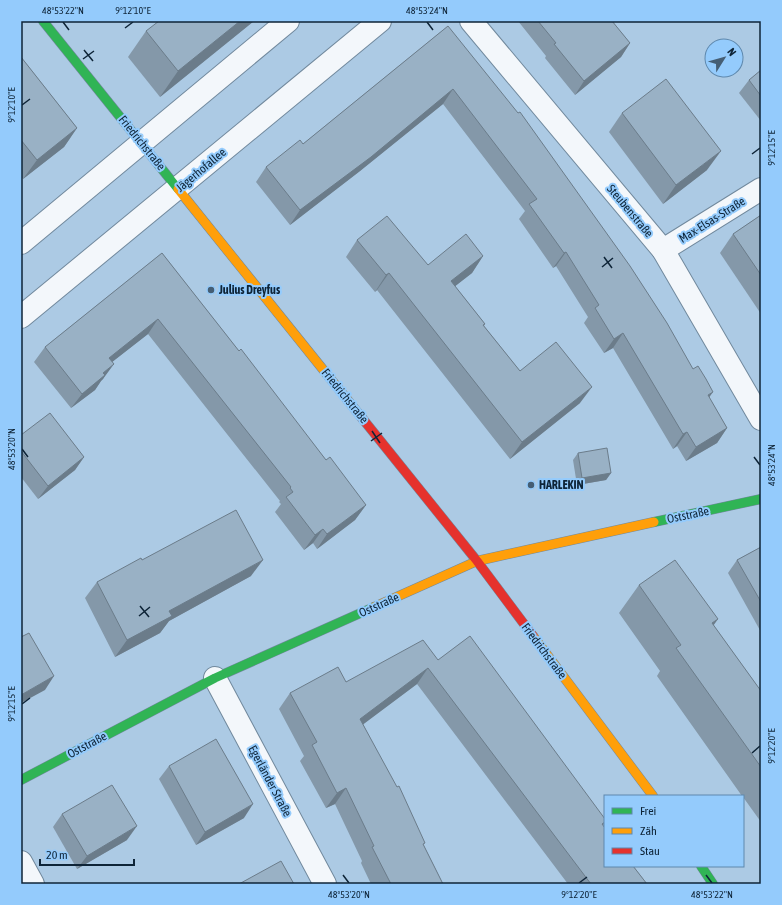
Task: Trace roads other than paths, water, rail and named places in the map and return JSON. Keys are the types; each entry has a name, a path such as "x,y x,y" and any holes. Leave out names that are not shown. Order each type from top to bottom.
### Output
{"main road":[{"name":"Friedrichstraße","path":"43,21 143,143 477,560 651,795"},
{"name":"Oststraße","path":"21,780 215,678 477,560 761,499"},
{"path":"702,867 713,884"}],"street":[{"path":"21,243 288,21"},
{"name":"Jägerhofallee","path":"21,317 380,21"},
{"name":"Steubenstraße","path":"471,21 663,250 761,419"},
{"name":"Max-Elsas-Straße","path":"663,250 761,189"},
{"name":"Egerländer Straße","path":"215,678 325,884"},
{"path":"21,862 33,884"}],"place":[{"name":"Julius Dreyfus","path":"211,290"},
{"name":"HARLEKIN","path":"531,485"}]}
